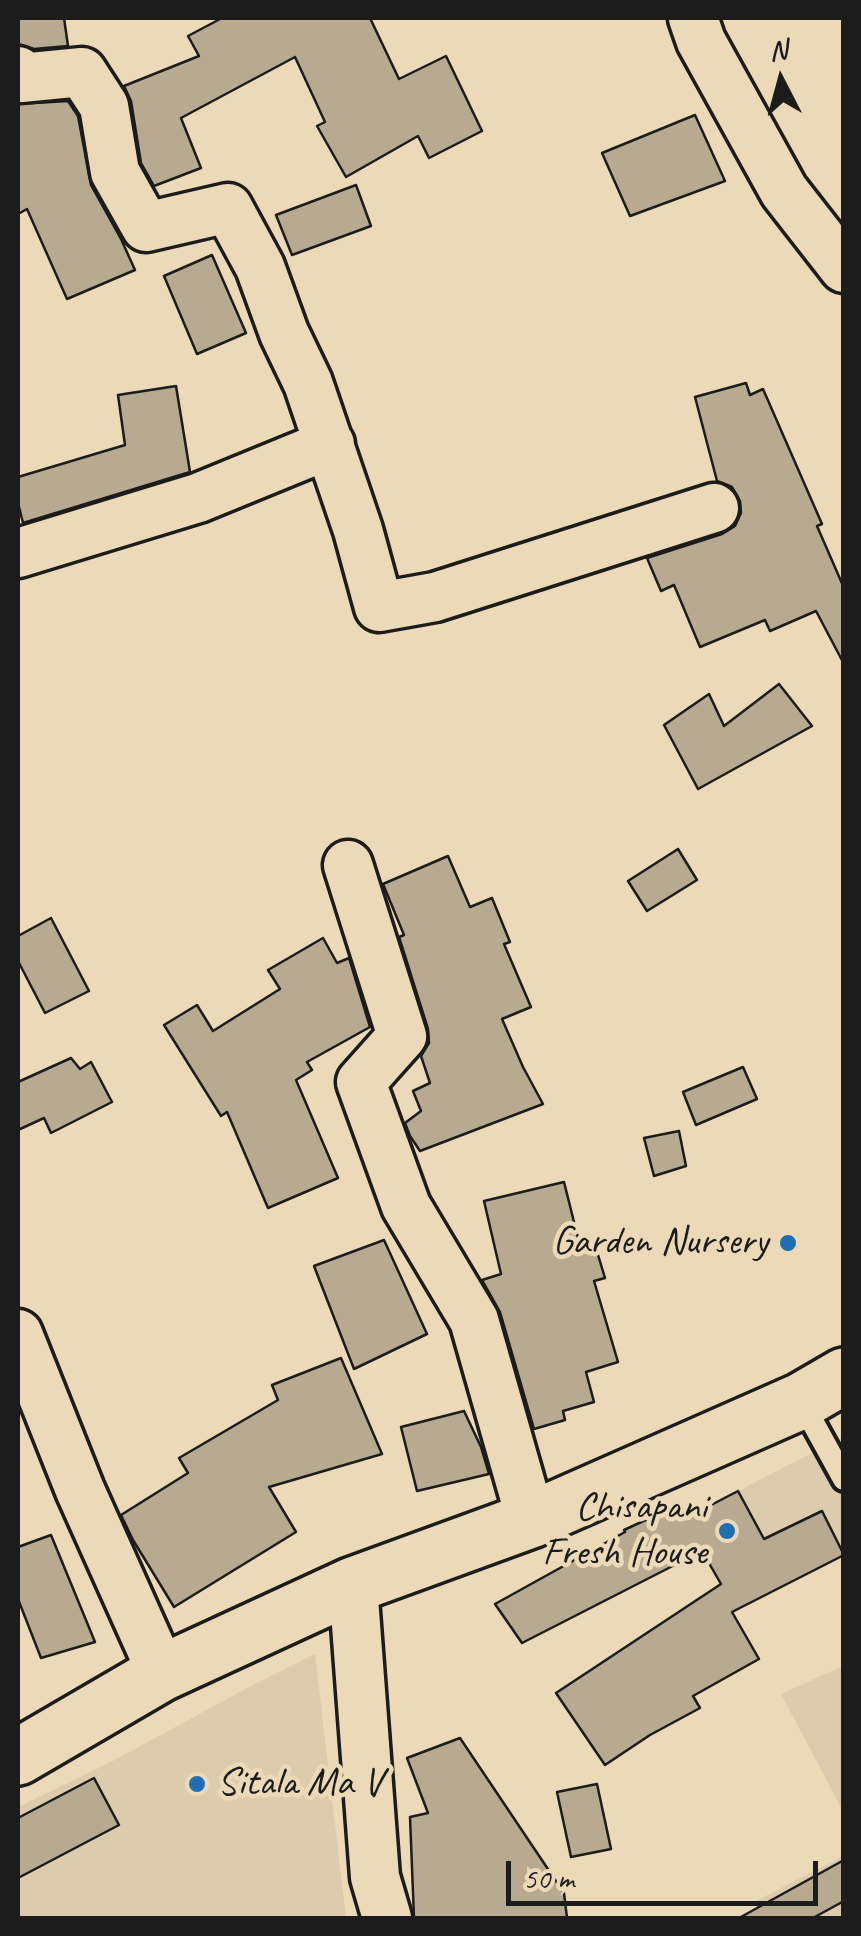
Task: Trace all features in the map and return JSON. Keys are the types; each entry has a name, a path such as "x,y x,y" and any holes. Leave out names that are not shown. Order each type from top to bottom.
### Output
{"main road":[{"path":"18,1757 162,1673 354,1584 531,1520 822,1388"}],"street":[{"path":"693,18 700,41 784,191 844,268"},
{"path":"18,71 21,78 82,72 104,106 114,172 146,227 228,208 260,267 284,333 308,383 358,530 378,607 435,598 714,508"},
{"path":"18,553 198,498 330,444"},
{"path":"348,865 402,1036 361,1082 406,1206 474,1320 531,1520"},
{"path":"18,1334 80,1490 162,1673"},
{"path":"354,1584 375,1878 387,1918"}],"lane":[{"path":"822,1388 844,1480"}],"shaded area":[{"path":"843,1437 843,1555 822,1511 764,1539 738,1491"},
{"name":"Sitala Ma V","path":"315,1654 346,1918 18,1918 18,1807"},
{"path":"843,1666 843,1811 781,1694"},
{"path":"843,1856 843,1918 764,1918 754,1902"}],"building":[{"path":"18,18 64,18 68,46 34,49 18,44"},
{"path":"222,18 370,18 399,79 446,56 482,131 429,158 418,136 346,177 317,126 325,122 295,57 181,118 201,168 154,186 141,163 131,101 124,86 199,56 188,36"},
{"path":"68,101 78,116 91,185 135,270 67,299 27,209 18,214 18,104"},
{"path":"695,115 725,181 630,216 602,153"},
{"path":"356,185 371,226 292,255 276,215"},
{"path":"212,255 246,333 197,354 164,276"},
{"path":"746,383 750,395 763,389 822,524 817,526 844,588 844,664 816,611 770,631 765,620 700,647 674,585 661,591 647,558 722,534 735,526 741,513 740,501 732,487 717,481 695,397"},
{"path":"176,386 190,472 23,523 18,477 125,445 118,395"},
{"path":"779,684 812,726 698,789 664,725 709,694 724,726"},
{"path":"678,849 697,880 647,911 628,881"},
{"path":"448,856 470,907 492,898 510,942 504,944 531,1007 502,1019 543,1104 420,1151 405,1123 421,1111 413,1091 430,1083 421,1056 429,1043 428,1029 399,937 404,935 383,884"},
{"path":"51,918 89,991 45,1013 18,961 18,936"},
{"path":"323,938 337,963 349,958 370,1027 307,1062 312,1070 296,1080 338,1178 268,1208 227,1112 221,1116 164,1025 197,1005 213,1031 280,989 268,970"},
{"path":"71,1058 80,1069 91,1062 112,1102 51,1133 44,1118 18,1130 18,1082"},
{"path":"743,1067 757,1099 696,1125 683,1092"},
{"path":"679,1131 686,1166 654,1176 644,1138"},
{"path":"564,1182 581,1250 595,1245 605,1278 594,1281 618,1362 586,1372 594,1402 563,1411 565,1420 534,1429 500,1312 482,1280 501,1274 484,1201"},
{"path":"384,1240 427,1334 354,1369 314,1266"},
{"path":"341,1358 382,1454 269,1487 296,1532 174,1607 121,1515 188,1473 179,1458 278,1400 272,1385"},
{"path":"464,1411 489,1474 417,1491 401,1427"},
{"path":"738,1491 764,1539 822,1511 844,1555 732,1612 759,1659 693,1696 700,1708 605,1765 556,1693 721,1584 702,1551 522,1643 495,1604 624,1530 678,1505 686,1518"},
{"path":"51,1535 95,1642 41,1658 18,1599 18,1547"},
{"path":"460,1738 564,1893 567,1918 414,1918 410,1817 428,1813 407,1758"},
{"path":"94,1778 119,1825 18,1878 18,1818"},
{"path":"597,1784 611,1849 571,1857 557,1792"},
{"path":"844,1860 844,1901 813,1918 739,1918"}],"place":[{"name":"Garden Nursery","path":"788,1243"},
{"name":"Chisapani Fresh House","path":"727,1531"},
{"name":"Sitala Ma V","path":"197,1784"}]}
